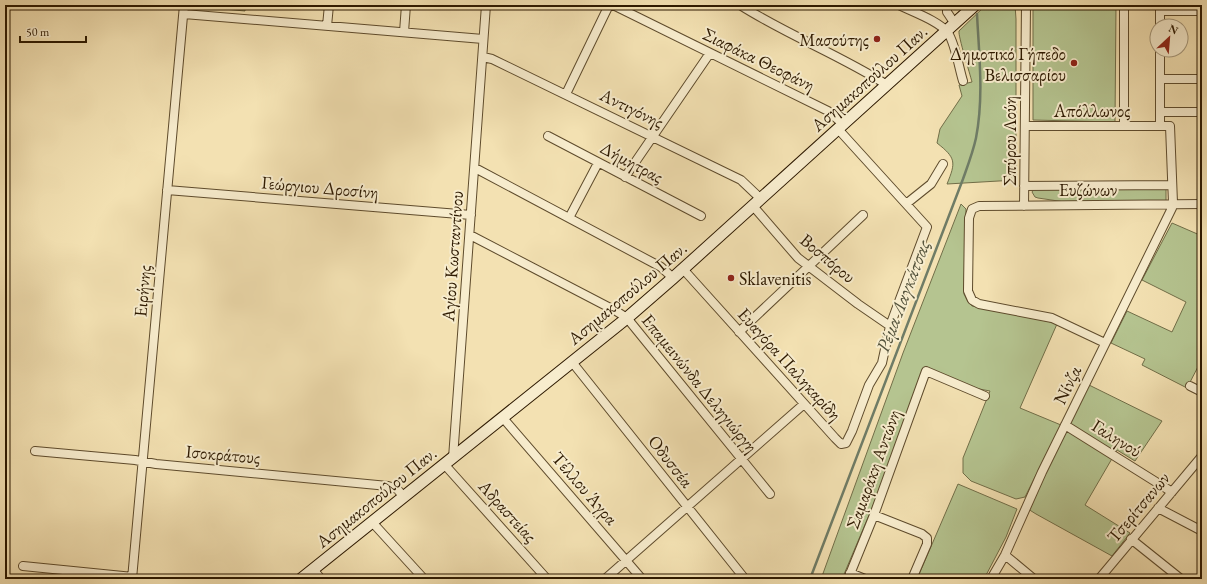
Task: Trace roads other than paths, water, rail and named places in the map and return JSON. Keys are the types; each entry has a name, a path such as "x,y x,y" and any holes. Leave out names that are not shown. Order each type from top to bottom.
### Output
{"street":[{"name":"Ειρήνης","path":"132,578 184,5"},
{"path":"327,26 329,5"},
{"path":"404,32 406,5"},
{"name":"Αγίου Κωσταντίνου","path":"449,461 470,235 486,5"},
{"path":"566,94 610,5"},
{"name":"Σιαφάκα Θεοφάνη","path":"613,5 828,111 841,126 927,227 890,326"},
{"path":"740,5 864,70 887,85"},
{"path":"899,5 935,23 946,31 952,41 963,81"},
{"path":"947,5 947,12 958,20"},
{"name":"Ασημακοπούλου Παν.","path":"301,579 503,418 673,278 975,5"},
{"name":"Σπύρου Λούη","path":"1024,206 1026,5"},
{"path":"1124,5 1124,126"},
{"path":"1160,8 1202,11"},
{"path":"184,14 483,39"},
{"path":"625,177 710,53"},
{"name":"Αντιγόνης","path":"483,58 492,59 741,180 757,202"},
{"path":"1160,58 1160,126 1170,126 1172,205"},
{"path":"1160,79 1202,79"},
{"path":"1160,112 1202,112"},
{"name":"Απόλλωνος","path":"1025,126 1160,126"},
{"name":"Δήμητρας","path":"548,136 701,216"},
{"path":"570,218 598,163"},
{"path":"906,204 931,184 943,164"},
{"path":"474,168 661,267 673,278"},
{"path":"1024,186 1172,185"},
{"name":"Γεώργιου Δροσίνη","path":"167,190 471,215"},
{"name":"Βοσπόρου","path":"757,202 791,250 809,267 890,326"},
{"name":"Ευζώνων","path":"1105,342 1052,318 979,304 972,300 968,291 970,218 972,209 975,206 1202,204"},
{"name":"Νίνζα","path":"991,579 1005,555 1025,508 1172,205"},
{"path":"739,332 863,215"},
{"name":"Επαμεινώνδα Δεληγιώργη","path":"470,235 616,311 626,318 770,494"},
{"name":"Ευαγόρα Παληκαρίδη","path":"683,269 838,442 842,444 846,443 852,431 869,386 882,362 890,326"},
{"name":"Οδυσσέα","path":"572,362 745,579"},
{"name":"Σαμαράκη Αντώνη","path":"849,576 874,514 926,371 985,396"},
{"path":"1190,386 1202,392"},
{"path":"606,579 804,404"},
{"name":"Τέλλου Άγρα","path":"503,418 642,579"},
{"name":"Γαληνού","path":"1065,425 1172,492"},
{"name":"Ισοκράτους","path":"35,451 143,461 163,465 388,486 397,489 404,497"},
{"name":"Τσερίτσανων","path":"1099,579 1202,456"},
{"name":"Αδραστείας","path":"449,461 547,579"},
{"path":"1158,508 1202,531"},
{"path":"874,514 922,534 927,538 928,544 912,579"},
{"path":"372,522 424,579"},
{"path":"1131,539 1181,579"},
{"path":"1005,555 1034,579"},
{"path":"23,566 132,578"},
{"path":"313,569 322,579"},
{"path":"849,576 865,579"}],"waterway":[{"name":"Ρέμα Λαγκάτσας","path":"810,579 963,179 976,138 980,107 980,60 977,14"}],"place":[{"name":"Μασούτης","path":"877,39"},
{"name":"Δημοτικό Γήπεδο Βελισσαρίου","path":"1074,63"},
{"name":"Sklavenitis","path":"731,278"}]}
